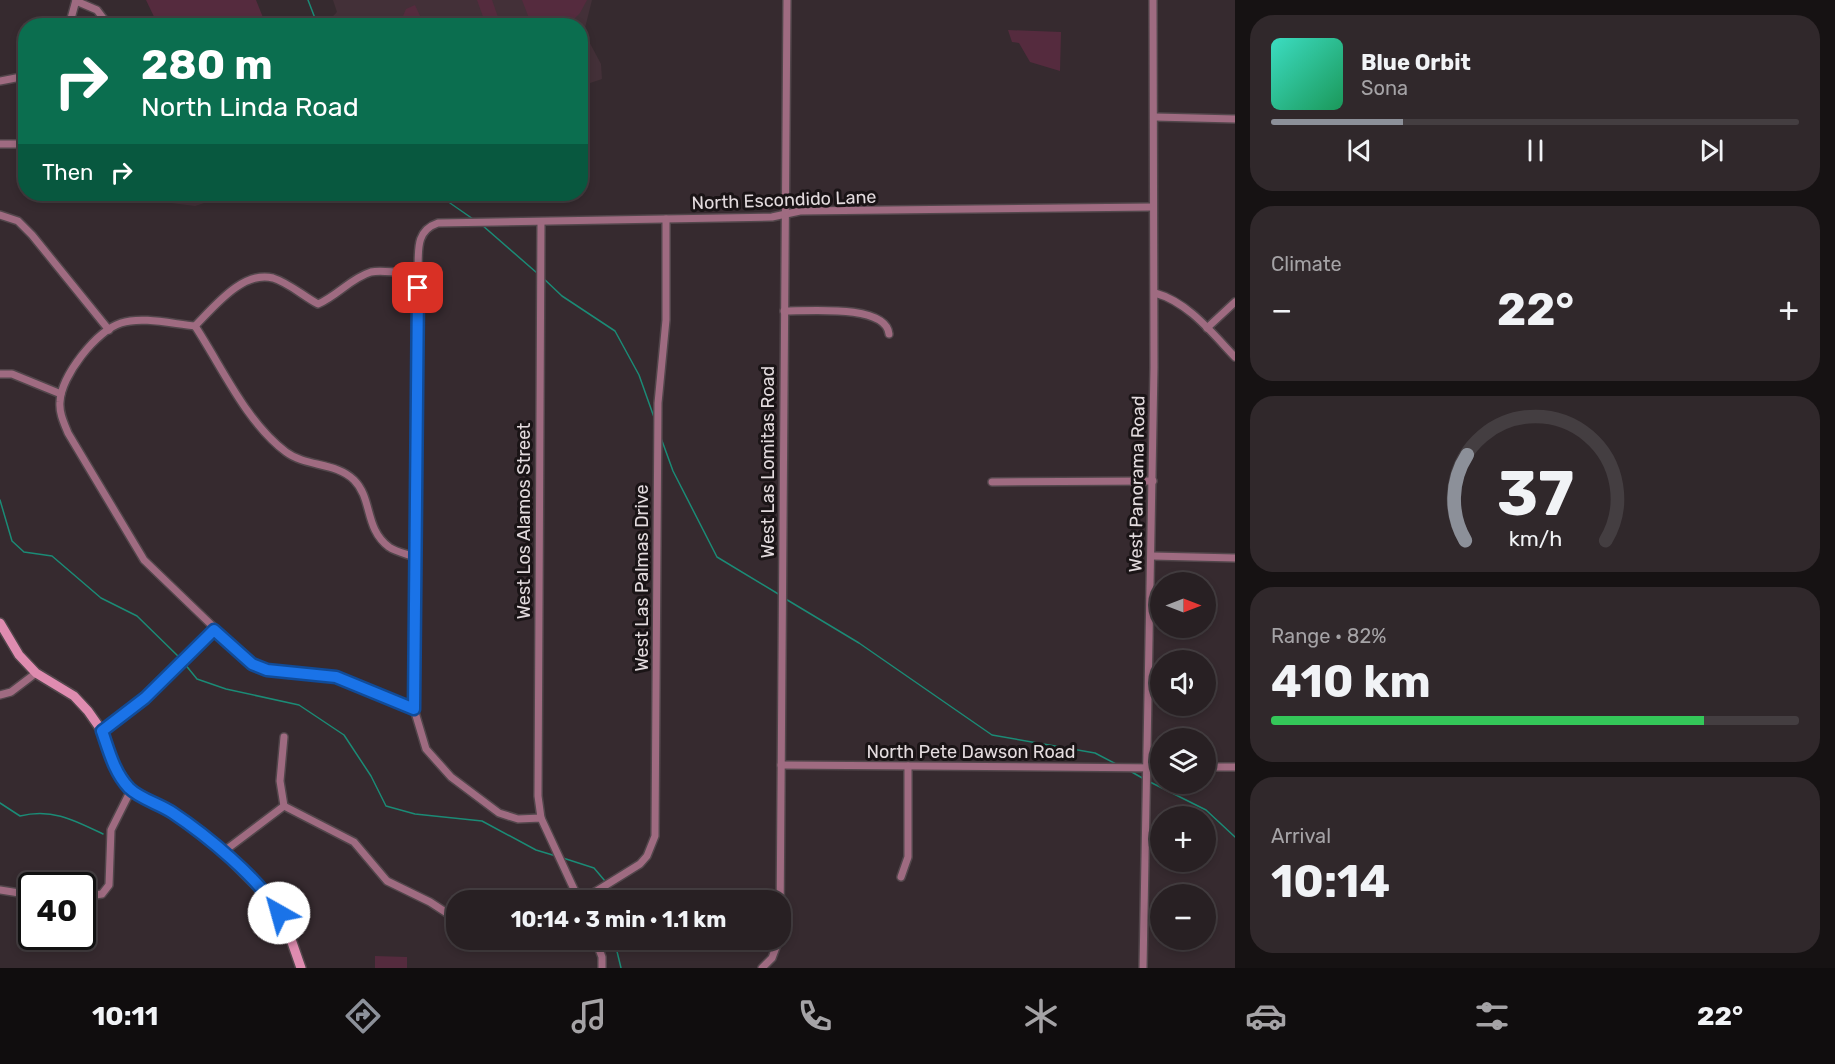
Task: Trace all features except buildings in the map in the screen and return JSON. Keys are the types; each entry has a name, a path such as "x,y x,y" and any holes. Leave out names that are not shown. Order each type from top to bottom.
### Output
{"street":[{"path":"71,18 76,0 97,10 103,18"},
{"name":"West Las Lomitas Road","path":"780,890 787,0"},
{"name":"West Panorama Road","path":"1143,968 1155,293 1153,0"},
{"path":"0,81 18,78"},
{"path":"1155,117 1235,119"},
{"path":"0,144 18,144"},
{"name":"North Escondido Lane","path":"418,275 420,236 427,227 438,223 541,224 784,215 800,211 1153,207"},
{"path":"0,214 18,221 25,228 111,329"},
{"name":"West Las Palmas Drive","path":"597,890 640,864 647,856 655,836 658,403 666,320 666,219"},
{"name":"West Los Alamos Street","path":"541,224 538,796 541,818 575,890"},
{"path":"414,709 336,677 267,670 252,664 214,630 144,560 68,433 61,414 61,394 83,354 111,329 132,321 195,326 225,297 243,284 259,277 273,278 318,304 334,297 353,282 372,272 418,275 414,709 426,750 451,777 499,813 518,819 541,818"},
{"path":"1155,293 1172,298 1207,328 1235,357"},
{"path":"1207,328 1235,302"},
{"path":"784,311 857,312 879,318 886,323 889,334"},
{"path":"195,326 250,412 273,440 294,457 307,463 335,468 352,478 363,491 372,527 390,547 415,557"},
{"path":"0,374 12,374 61,394"},
{"path":"992,482 1153,481"},
{"path":"1152,556 1235,558"},
{"path":"0,623 19,656 36,673 74,696 102,731 113,764 131,790 172,813 223,852 272,901 286,925 301,968"},
{"path":"102,731 145,698 214,630"},
{"path":"0,695 11,692 36,673"},
{"path":"284,737 280,781 284,806"},
{"name":"North Pete Dawson Road","path":"782,765 1150,768"},
{"path":"902,877 908,857 908,766"},
{"path":"1216,767 1235,767"},
{"path":"96,895 102,894 109,885 111,830 131,790"},
{"path":"223,852 284,806"},
{"path":"284,806 354,842 387,881 446,912"},
{"path":"0,890 18,893"},
{"path":"599,950 602,968"},
{"path":"762,968 772,958 775,950"}],"shaded area":[{"path":"146,0 256,0 263,18 155,18"},
{"path":"333,0 592,0 588,18 331,18 337,12"},
{"path":"477,0 492,0 498,17 484,18"},
{"path":"522,0 587,0 575,18 529,18"},
{"path":"415,5 421,18 402,18 406,9"},
{"path":"1008,30 1061,32 1060,71 1030,62 1019,43 1012,42"},
{"path":"588,40 601,64 602,79 588,84"},
{"path":"168,201 210,201 195,206"},
{"path":"375,956 407,957 407,968 375,968"}],"waterway":[{"path":"308,0 315,18"},
{"path":"447,201 473,219"},
{"path":"482,225 537,273"},
{"path":"543,278 562,296 615,331 639,375 655,420"},
{"path":"661,438 673,471 717,557 780,595"},
{"path":"0,500 12,541 24,552 52,556 101,598 137,616 181,659"},
{"path":"784,598 859,643 992,735 1095,753 1118,765"},
{"path":"184,663 197,679 226,689 299,705 344,735 371,776 386,806 415,814 482,821 536,850 556,856"},
{"path":"1130,771 1144,779"},
{"path":"1148,781 1206,810 1235,837"},
{"path":"0,803 20,816 53,814 103,834"},
{"path":"563,858 594,868 605,881"},
{"path":"617,950 621,968"}],"route":[{"path":"279,913 272,901 223,852 172,813 131,790 113,764 102,731 145,698 214,630 252,664 267,670 286,674 336,677 414,709 418,288"}]}
